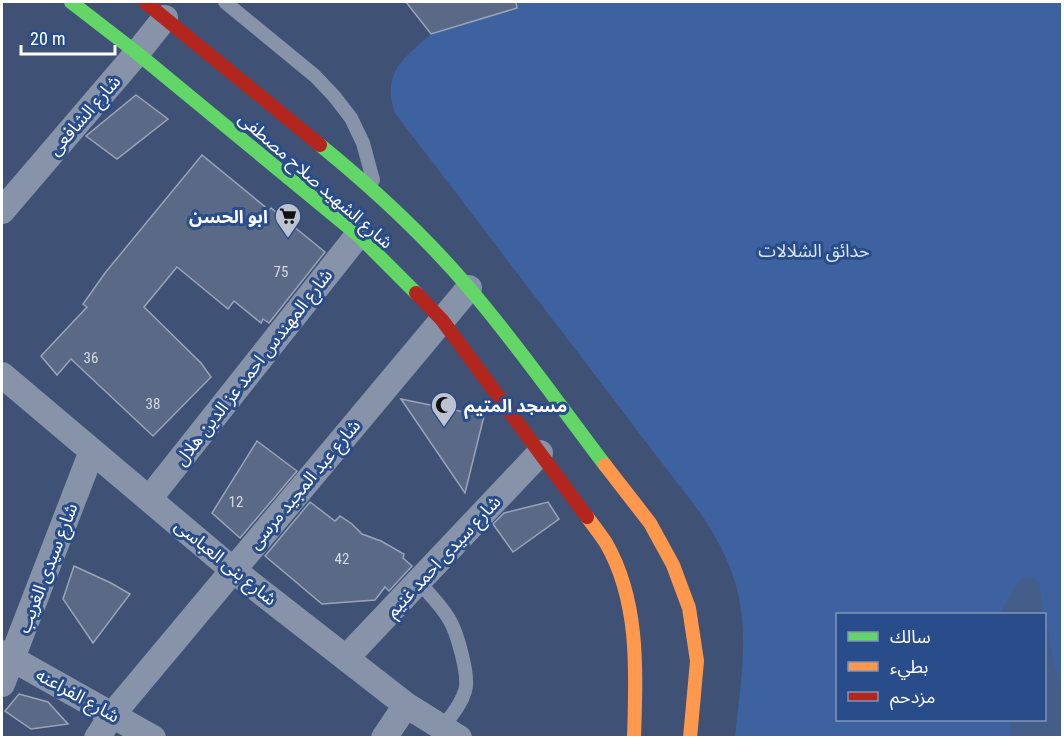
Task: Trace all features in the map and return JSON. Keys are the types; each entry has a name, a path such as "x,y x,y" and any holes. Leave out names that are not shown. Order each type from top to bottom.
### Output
{"main road":[{"name":"شارع الشهيد صلاح مصطفى","path":"71,2 137,53 358,235 442,320 606,543 622,581 632,621 636,662 634,738"},
{"name":"شارع الشهيد صلاح مصطفى","path":"145,2 376,191 430,245 469,288 650,523 673,565 689,608 697,661 690,738"}],"street":[{"name":"شارع الشافعى","path":"2,212 165,18"},
{"name":"شارع المهندس احمد عز الدين هلال","path":"149,499 358,235"},
{"name":"شارع عبد المجيد مرسى","path":"97,738 112,715 469,288"},
{"name":"شارع بنى العباسى","path":"2,375 233,570 406,705 451,732"},
{"name":"شارع سيدى الغريب","path":"2,684 6,656 92,451"},
{"name":"شارع سيدى احمد غنيم","path":"346,658 540,453"},
{"name":"شارع الفراعنه","path":"6,656 153,738"},
{"path":"384,738 406,705"}],"lane":[{"path":"225,2 315,76 334,96 351,118 363,143 376,191"},
{"path":"419,582 449,618 455,631 465,672 466,688 451,732"}],"green space":[{"name":"حدائق الشلالات","path":"406,2 1062,2 1062,737 735,737 742,675 742,621 739,596 719,543 701,514 395,113 391,99 393,77 412,51 431,34"}],"shaded area":[{"path":"1022,578 1033,578 1039,582 1044,613 1001,613 1016,584"},
{"path":"1046,621 1054,664 1062,686 1062,737 1011,737 1010,721 1046,721"}],"building":[{"path":"406,2 516,2 517,8 431,34"},
{"path":"136,95 168,119 117,159 86,136"},
{"path":"202,155 325,252 269,323 263,319 261,323 234,301 228,309 177,267 144,307 201,363 211,377 153,436 71,359 57,375 41,356 87,307 83,304 105,273"},
{"path":"401,399 484,416 465,493"},
{"path":"257,441 297,471 240,538 212,513"},
{"path":"310,502 335,521 340,516 362,534 381,541 404,554 403,558 412,566 389,591 385,587 375,600 322,604 265,556"},
{"path":"548,502 559,519 513,552 493,524 504,513"},
{"path":"74,566 130,594 93,643 63,599"},
{"path":"19,694 48,702 68,724 31,729 5,711"}],"traffic: fast":[{"path":"71,2 137,53 358,235 416,293"},
{"path":"320,145 398,213 452,268 487,309 605,465"}],"traffic: slow":[{"path":"605,465 650,523 673,565 689,608 697,661 690,738"},
{"path":"587,517 606,543 625,589 634,638 634,738"}],"traffic: jam":[{"path":"145,2 320,145"},
{"path":"416,293 442,320 587,517"}],"place":[{"name":"ابو الحسن","path":"288,239"},
{"name":"مسجد المتيم","path":"444,428"}]}
